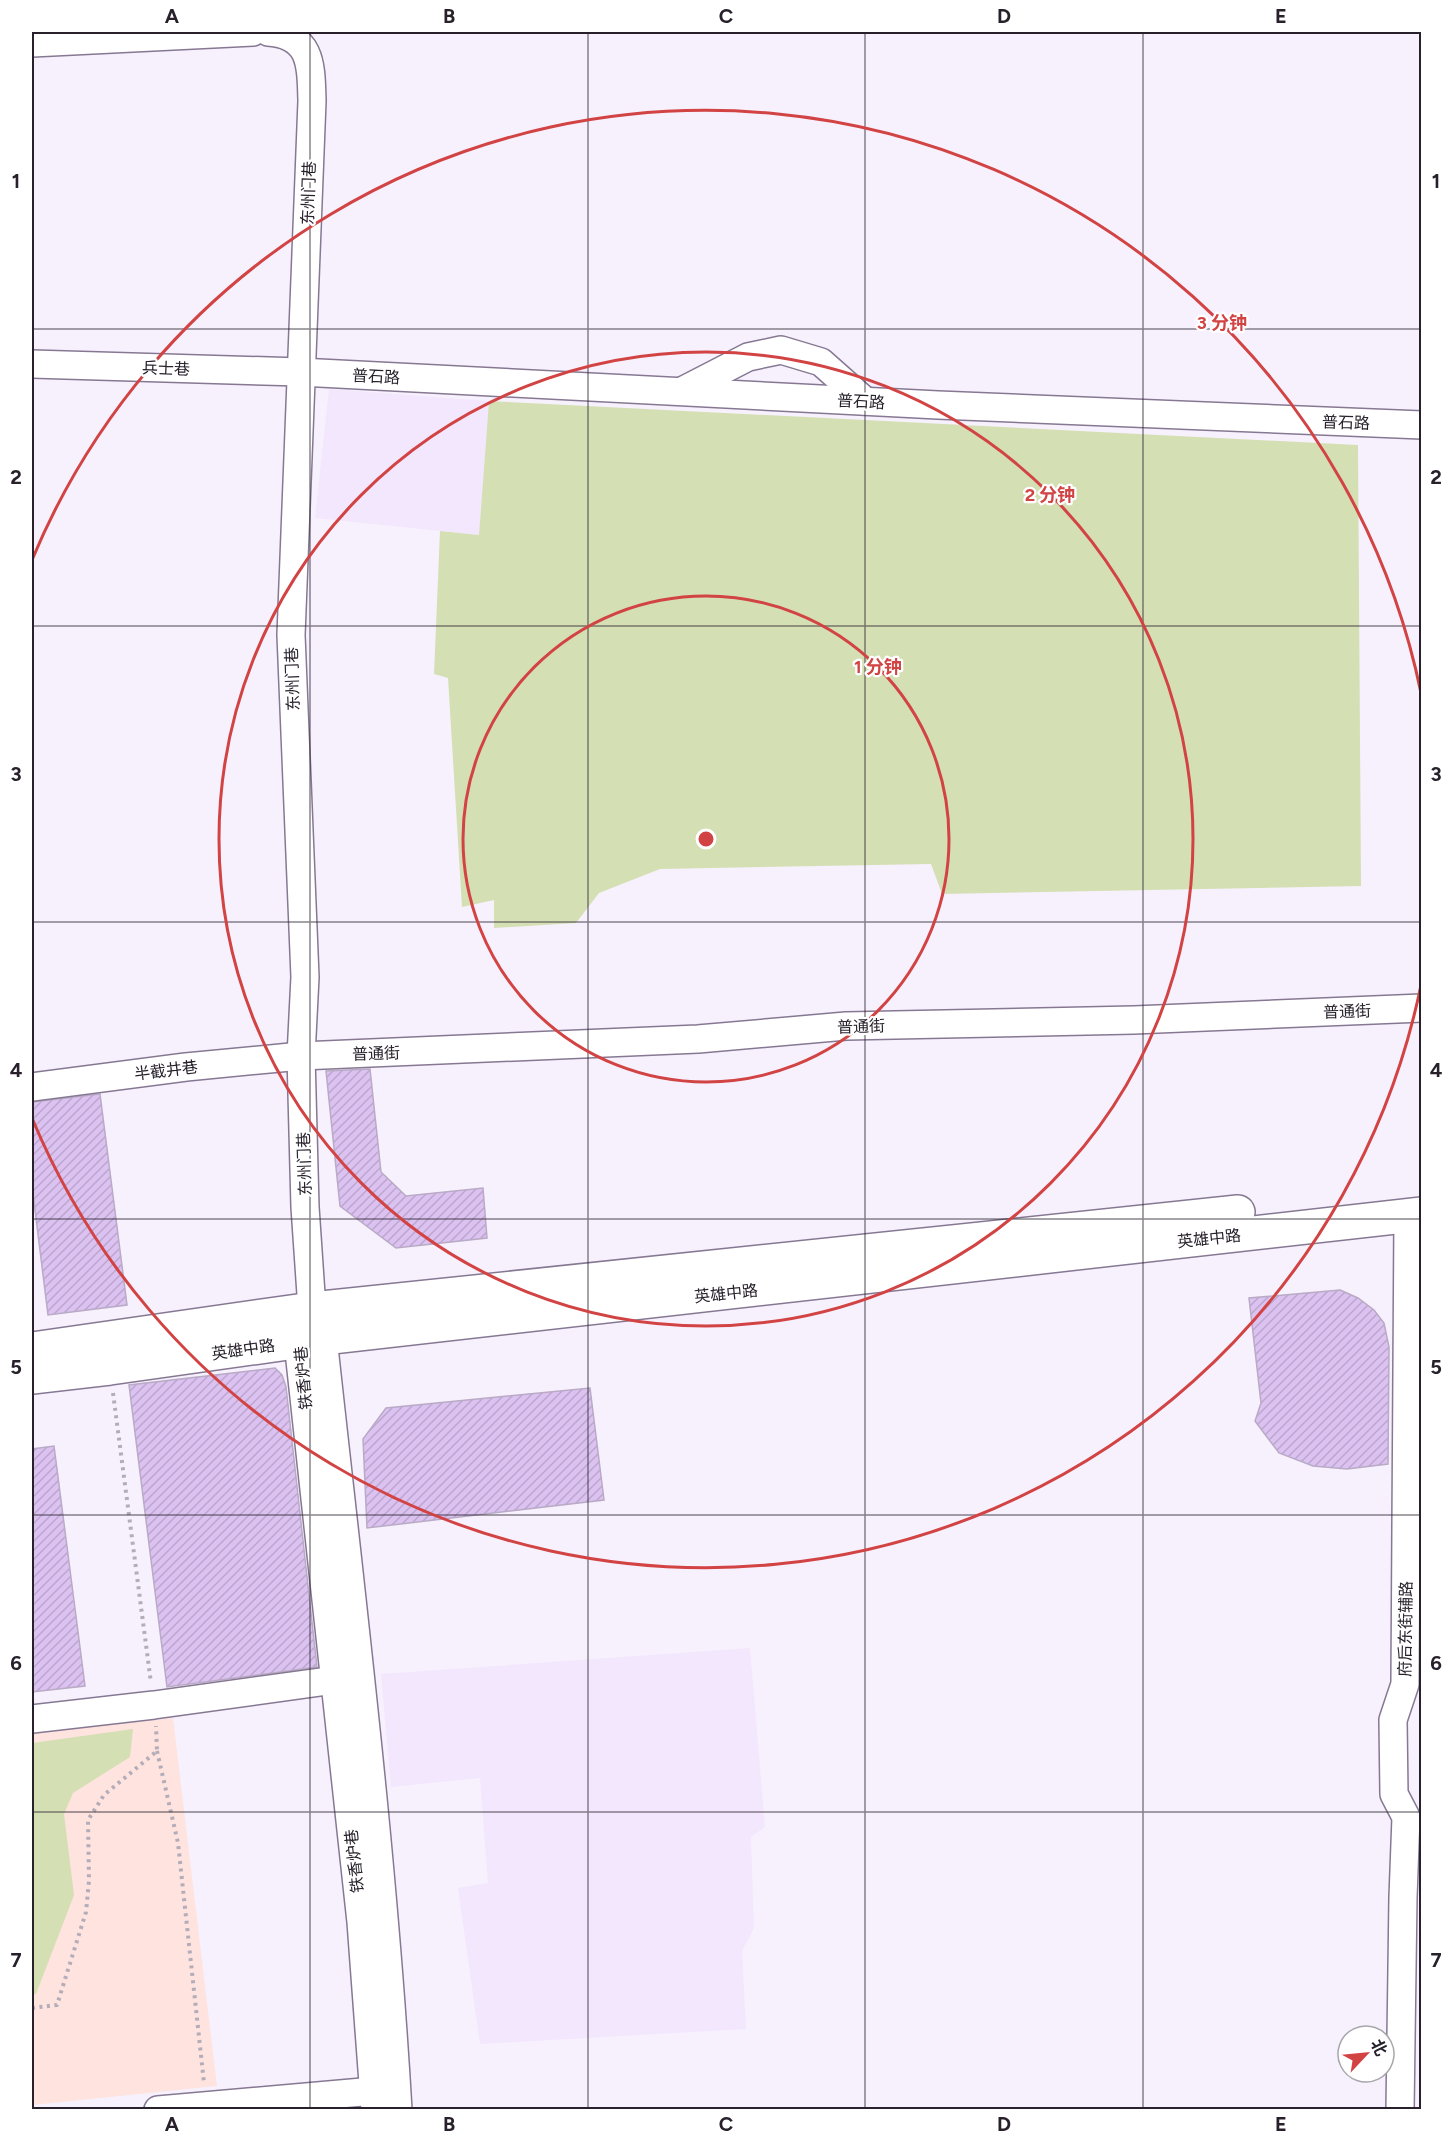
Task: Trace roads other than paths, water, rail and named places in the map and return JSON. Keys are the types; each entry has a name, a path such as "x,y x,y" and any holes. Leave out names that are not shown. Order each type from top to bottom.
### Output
{"main road":[{"name":"英雄中路","path":"32,1349 311,1329 1417,1208"},
{"name":"英雄中路","path":"32,1377 110,1368 311,1329"}],"street":[{"path":"32,43 253,32"},
{"name":"东州门巷","path":"267,32 278,32 293,38 305,50 311,67 312,100 291,635 305,977 301,1056 311,1329"},
{"path":"680,392 748,357 781,350 821,362 865,402"},
{"name":"兵士巷","path":"32,364 300,372"},
{"name":"普石路","path":"300,372 865,402 1422,425"},
{"name":"普通街","path":"301,1056 698,1039 846,1026 1134,1020 1422,1008"},
{"name":"半截井巷","path":"32,1087 186,1067 301,1056"},
{"name":"府后东街辅路","path":"1400,2109 1406,1817 1394,1794 1393,1720 1405,1684 1417,1208"},
{"name":"铁香炉巷","path":"311,1329 348,1681 376,1823 386,2099"},
{"path":"32,1719 348,1681"},
{"path":"158,2109 206,2105 386,2099"}]}
